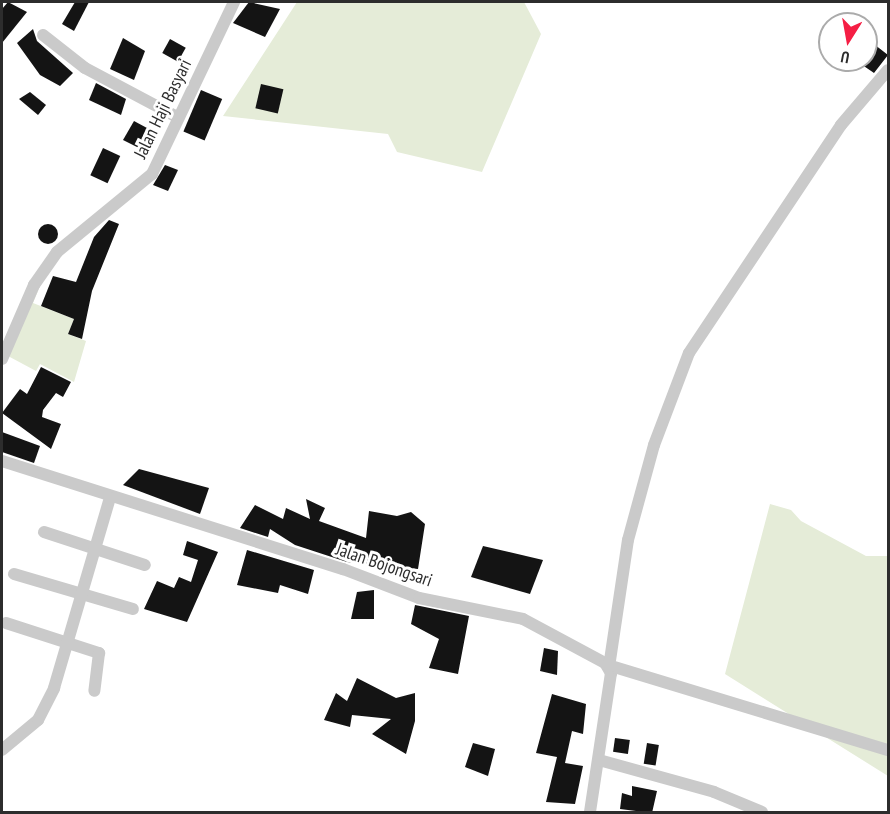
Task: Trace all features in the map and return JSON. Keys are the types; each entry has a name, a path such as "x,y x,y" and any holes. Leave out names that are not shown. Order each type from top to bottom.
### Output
{"street":[{"name":"Jalan Haji Basyari","path":"2,358 50,261 83,225 147,180 234,2"},
{"path":"43,35 85,68 179,118"},
{"path":"590,813 628,540 654,445 702,331 816,170 841,125 888,70"},
{"name":"Jalan Bojongsari","path":"2,461 110,498 344,569 419,598 523,619 610,666 888,750"},
{"path":"2,750 38,720 68,642 93,547 110,498"},
{"path":"44,532 145,565"},
{"path":"14,574 133,609"},
{"path":"6,623 68,642 100,655 94,691"},
{"path":"599,760 714,792 762,813"}],"green space":[{"path":"297,2 524,2 541,34 482,172 397,152 388,134 223,116"},
{"path":"42,281 33,303 74,319 68,334 86,341 74,382 40,364 36,371 8,356"},
{"path":"770,504 791,510 801,521 866,556 888,556 888,776 725,674"}],"building":[{"path":"8,2 27,12 2,43 2,9"},
{"path":"75,2 89,2 74,31 62,24"},
{"path":"249,2 280,9 265,37 233,23"},
{"path":"33,29 37,41 73,73 60,86 40,75 17,43"},
{"path":"123,38 145,51 134,80 110,69"},
{"path":"170,39 186,48 178,62 162,53"},
{"path":"878,47 888,55 878,68"},
{"path":"96,83 126,99 121,115 89,100"},
{"path":"261,84 283,89 278,114 255,108"},
{"path":"201,90 222,99 205,140 183,131"},
{"path":"30,92 46,105 38,115 19,99"},
{"path":"134,121 147,128 139,148 123,140"},
{"path":"103,148 120,156 108,183 90,175"},
{"path":"165,165 178,170 168,191 153,185"},
{"path":"109,220 119,224 92,291 82,339 68,334 74,319 41,306 53,276 76,282 94,237"},
{"path":"48,224 55,227 58,234 55,241 48,244 41,241 38,234 41,227"},
{"path":"41,367 71,382 63,397 56,393 43,410 42,417 61,424 51,449 2,413 20,389 27,394"},
{"path":"2,432 40,446 34,463 2,452"},
{"path":"139,469 209,488 200,514 123,485"},
{"path":"306,499 325,508 319,521 366,538 369,511 397,516 411,512 425,524 418,569 347,562 295,545 270,529 268,537 240,528 255,505 283,519 286,508 310,519"},
{"path":"187,541 218,552 187,622 144,609 157,581 174,588 179,577 191,582 198,560 183,555"},
{"path":"483,546 543,560 530,594 471,577"},
{"path":"247,550 314,570 308,594 280,585 278,593 237,585"},
{"path":"374,590 374,619 351,619 357,592"},
{"path":"415,605 469,616 458,674 429,668 439,639 411,624"},
{"path":"544,648 558,651 557,675 540,671"},
{"path":"357,678 396,698 415,693 415,721 406,754 372,734 391,719 352,715 350,727 324,720 336,693 347,701"},
{"path":"552,694 586,704 583,734 572,731 565,763 583,766 575,804 546,802 557,757 536,753"},
{"path":"615,738 630,740 628,754 613,752"},
{"path":"473,743 495,749 488,776 465,767"},
{"path":"647,743 659,745 656,766 644,764"},
{"path":"632,786 657,791 652,813 620,809 622,793 632,796"}]}
